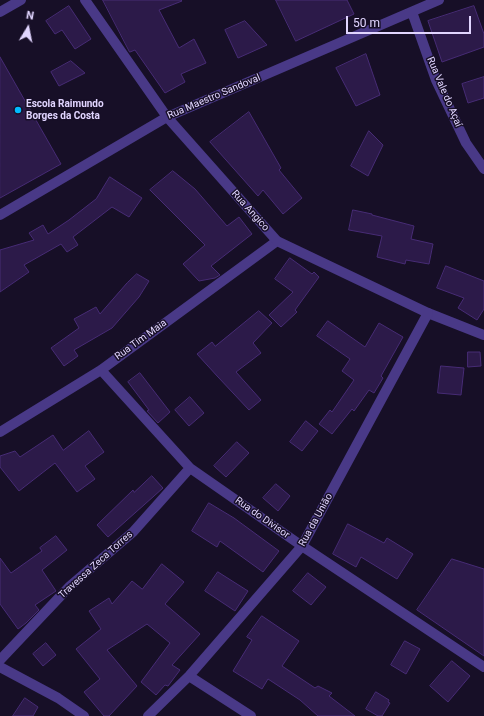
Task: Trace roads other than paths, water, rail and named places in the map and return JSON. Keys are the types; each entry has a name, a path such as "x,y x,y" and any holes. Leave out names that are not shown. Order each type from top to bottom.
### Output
{"street":[{"path":"0,12 21,0"},
{"name":"Rua Angico","path":"85,0 167,117 277,241 428,313 484,334"},
{"name":"Rua Maestro Sandoval","path":"0,215 167,117 439,0"},
{"name":"Rua Vale do Açaí","path":"412,12 436,80 466,143 484,169"},
{"name":"Rua Tim Maia","path":"0,432 101,370 277,241"},
{"name":"Rua da União","path":"148,716 190,676 302,546 428,313"},
{"name":"Rua do Divisor","path":"101,370 190,468 302,546 484,667"},
{"name":"Travessa Zeca Torres","path":"0,660 70,586 133,532 190,468"},
{"path":"0,667 58,698 84,716"},
{"path":"190,676 251,716"}],"place":[{"name":"Escola Raimundo Borges da Costa","path":"18,110"}]}
